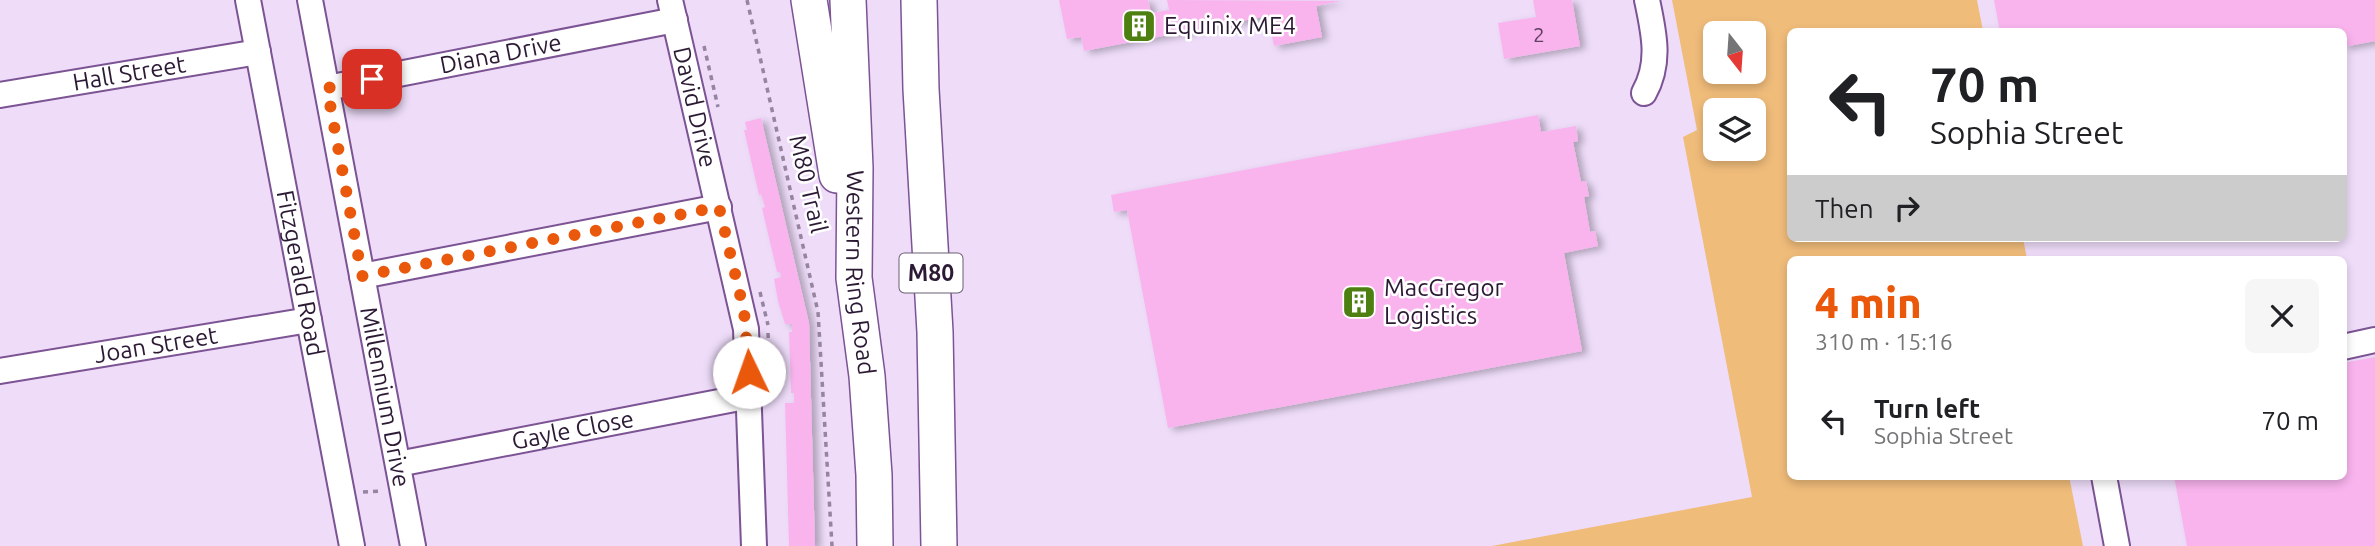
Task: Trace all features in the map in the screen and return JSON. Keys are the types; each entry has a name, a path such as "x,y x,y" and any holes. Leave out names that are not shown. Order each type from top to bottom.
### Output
{"highway":[{"path":"809,0 854,278"},
{"name":"Western Ring Road","path":"848,0 855,168 854,278 867,376 874,475 875,546"},
{"name":"M80","path":"919,0 934,332 939,546"}],"street":[{"name":"Fitzgerald Road","path":"248,0 352,546"},
{"name":"Millennium Drive","path":"310,0 413,546"},
{"path":"1644,93 1655,63 1655,40 1647,0"},
{"name":"Diana Drive","path":"327,88 673,10"},
{"name":"David Drive","path":"673,10 744,311 748,349 754,546"},
{"name":"Hall Street","path":"0,95 258,52"},
{"path":"362,276 719,207"},
{"name":"Joan Street","path":"0,370 309,320"},
{"path":"2347,345 2375,340"},
{"name":"Gayle Close","path":"398,464 750,396"},
{"path":"2105,480 2117,546"}],"path":[{"name":"M80 Trail","path":"747,0 818,312 831,546"}],"shaded area":[{"path":"1672,0 1977,0 1982,28 1787,28 1787,242 2024,242 2026,256 1787,256 1787,480 2070,480 2083,546 1492,546 1752,497 1683,137 1697,130"}],"building":[{"name":"Equinix ME4","path":"1059,0 1148,0 1151,13 1169,10 1167,0 1341,1 1316,6 1322,37 1274,46 1268,16 1084,51 1081,37 1067,39"},
{"path":"1533,0 1572,0 1580,46 1504,59 1498,23 1536,17"},
{"path":"1994,0 2375,0 2375,41 2347,46 2347,28 1999,28"},
{"name":"MacGregor Logistics","path":"1538,115 1541,132 1576,126 1578,141 1573,142 1581,182 1586,181 1589,196 1584,197 1590,232 1595,231 1598,246 1564,253 1582,351 1168,428 1127,210 1114,212 1111,195"},
{"path":"761,118 809,323 815,546 789,546 785,403 794,403 794,393 791,393 789,332 792,332 792,324 785,324 778,301 774,279 781,277 780,272 777,272 762,208 765,207 761,194 759,195 744,130 747,130 745,122"},
{"path":"2375,357 2375,546 2187,546 2175,480 2347,480 2347,362"}],"place":[{"name":"Equinix ME4","path":"1139,26"},
{"name":"MacGregor Logistics","path":"1359,302"}],"route":[{"path":"372,79 327,88 362,276 719,207 744,311 749,372"}]}
